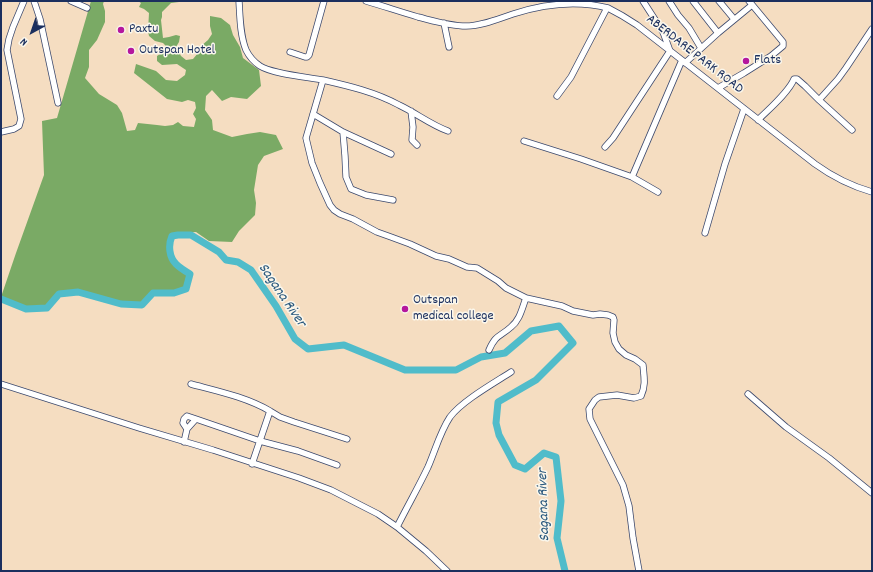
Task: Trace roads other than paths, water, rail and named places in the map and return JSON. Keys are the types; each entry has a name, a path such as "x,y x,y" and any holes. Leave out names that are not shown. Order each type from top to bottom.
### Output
{"street":[{"path":"1,132 20,126 21,119 7,50 12,27 24,1"},
{"path":"34,1 40,19 58,103"},
{"path":"71,1 87,8"},
{"path":"239,1 242,35 246,50 252,60 260,66 273,72 323,80 365,90 386,98 439,128 448,131"},
{"path":"290,52 305,57 309,55 324,1"},
{"name":"ABERDARE PARK ROAD","path":"368,1 422,18 465,26 474,26 536,7 568,1 608,8 637,25 804,156 827,172 858,188 872,192"},
{"path":"605,147 613,138 670,51 663,32 643,1"},
{"path":"669,1 689,28 701,48"},
{"path":"693,1 718,33"},
{"path":"719,1 734,19"},
{"path":"632,177 684,62 734,19 750,3 783,42 783,46 751,69 718,88"},
{"path":"557,96 571,77 608,8"},
{"path":"444,23 449,47"},
{"path":"819,100 838,79 872,29"},
{"path":"758,120 782,96 792,84 794,79 796,79 852,130"},
{"path":"323,80 306,138 312,163 330,205 334,210 377,232 410,244 436,256 449,259 467,267 477,268 498,280 506,288 526,298 562,306 573,311 593,315 608,315 613,317 613,333 615,342 619,349 626,355 643,365 644,385 641,396 634,398 617,396 599,397 589,409 590,419 623,485 630,506 633,538 639,571"},
{"path":"705,233 725,164 744,109"},
{"path":"411,111 413,127 412,140 417,145"},
{"path":"313,114 343,132 391,154"},
{"path":"343,132 346,178 351,188 366,195 393,200"},
{"path":"524,141 581,158 632,177 658,192"},
{"path":"490,350 492,342 498,335 512,327 515,323 519,317 526,298"},
{"path":"397,527 428,467 442,432 450,417 476,395 511,372"},
{"path":"1,384 125,424 213,450 331,490 378,514 397,527 426,551 443,570"},
{"path":"190,384 239,397 263,407 280,417 347,439"},
{"path":"748,394 786,427 829,458 872,493"},
{"path":"252,464 270,411"},
{"path":"187,429 183,423 184,418 187,416 337,465"},
{"path":"184,442 187,429 196,419"}],"waterway":[{"name":"Sagana River","path":"1,299 26,309 47,308 59,294 78,292 121,304 142,305 153,293 174,293 186,289 190,274 179,267 172,258 170,243 172,236 191,235 219,252 226,260 238,262 251,270 276,306 295,339 308,349 344,345 405,370 456,370 481,357 505,353 531,331 559,326 573,343 536,380 498,402 496,423 499,435 515,465 525,469 544,453 556,457 561,501 557,538 565,571"}],"place":[{"name":"Paxtu","path":"121,30"},
{"name":"Outspan Hotel","path":"131,51"},
{"name":"Flats","path":"746,61"},
{"name":"Outspan medical college","path":"405,309"}]}
